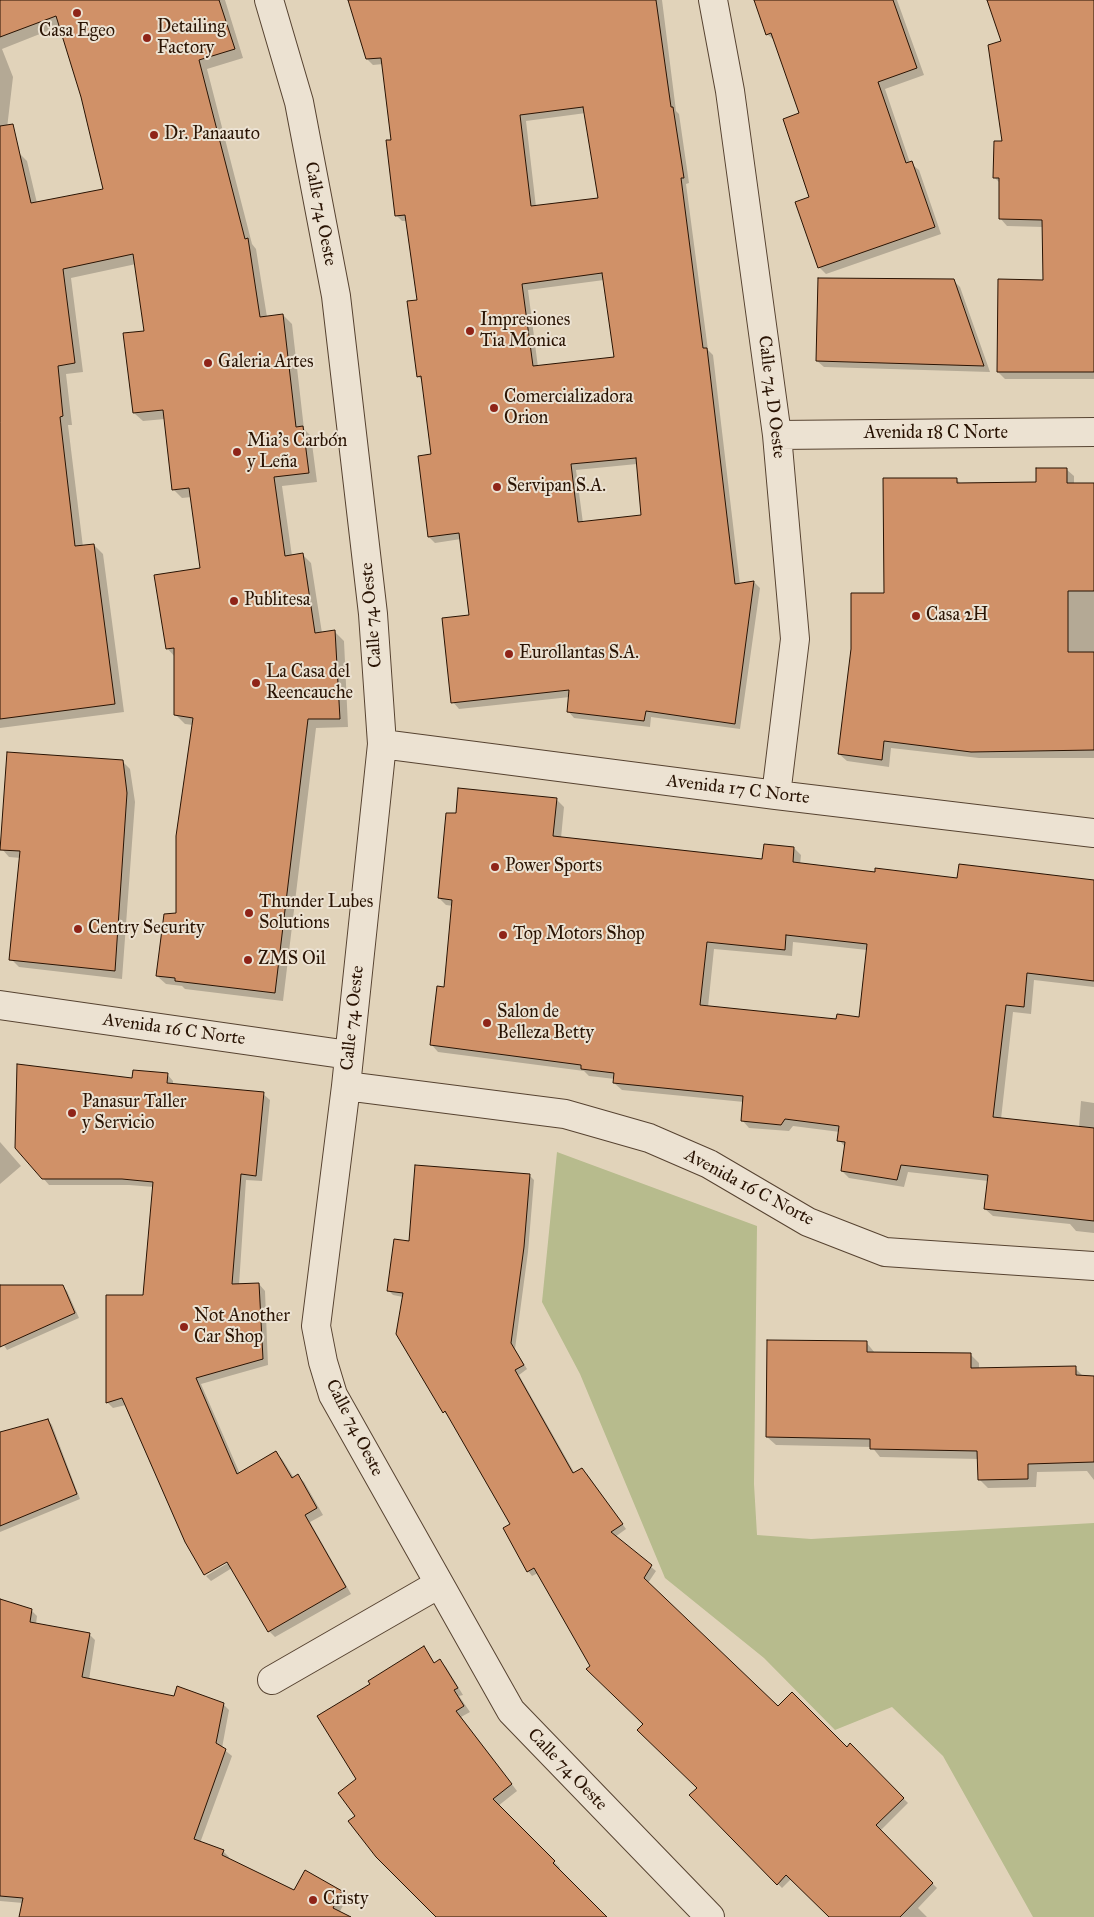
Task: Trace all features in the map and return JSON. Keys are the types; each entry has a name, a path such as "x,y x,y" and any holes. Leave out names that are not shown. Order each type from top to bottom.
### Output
{"street":[{"name":"Calle 74 Oeste","path":"269,0 299,102 336,296 373,614 382,744 346,1086 316,1326 323,1362 334,1396 511,1711 710,1917"},
{"name":"Calle 74 D Oeste","path":"713,0 730,91 777,435 795,639 776,795"},
{"name":"Avenida 18 C Norte","path":"777,435 1094,432"},
{"name":"Avenida 17 C Norte","path":"382,744 776,795 1094,833"},
{"name":"Avenida 16 C Norte","path":"0,1005 349,1055"},
{"name":"Avenida 16 C Norte","path":"346,1086 565,1114 649,1138 709,1164 808,1222 885,1252 1094,1266"},
{"path":"272,1680 439,1584"}],"green space":[{"path":"557,1152 757,1226 754,1484 757,1535 811,1539 1094,1523 1094,1917 1033,1917 943,1756 892,1707 835,1730 764,1658 665,1578 580,1374 542,1302"}],"building":[{"path":"0,0 219,0 235,49 199,60 245,239 248,238 260,317 283,314 296,427 303,426 309,473 274,477 285,556 303,553 315,633 335,630 340,719 308,719 275,993 175,981 175,978 156,976 164,914 176,913 176,836 193,718 174,715 174,648 166,649 154,575 200,568 189,488 172,490 163,410 133,413 123,333 144,331 133,254 63,269 75,363 58,366 63,416 60,417 75,546 94,544 115,704 0,719 0,126 13,124 31,203 103,189 81,97 56,16 0,37"},
{"path":"348,0 656,0 671,107 673,107 684,178 681,178 703,348 707,348 735,584 754,581 735,724 646,711 644,721 567,712 569,690 451,703 442,618 469,615 459,533 428,537 418,456 431,454 421,376 417,377 407,301 417,300 405,215 395,216 386,140 391,140 381,58 366,59","holes":["583,107 598,198 531,206 520,115","602,273 614,357 533,366 522,284","636,458 641,515 578,522 571,464"]},
{"path":"754,0 893,0 917,68 878,82 906,163 912,161 935,227 818,268 795,202 809,197 783,119 799,113 771,33 766,35"},
{"path":"987,0 1094,0 1094,372 997,372 998,279 1043,280 1042,220 999,219 999,178 993,178 994,141 1002,141 988,45 1001,41"},
{"path":"818,278 954,279 984,366 816,361"},
{"path":"1036,468 1067,468 1067,483 1094,483 1094,591 1068,591 1068,652 1094,652 1094,750 971,752 884,741 882,760 838,754 851,649 851,593 884,593 883,478 957,478 957,483 1036,482"},
{"path":"7,752 123,760 127,793 115,971 9,960 20,851 0,850"},
{"path":"458,788 557,798 553,836 762,859 764,844 794,847 793,862 875,872 875,868 957,878 959,864 1094,880 1094,981 1027,973 1024,1007 1006,1005 993,1117 1094,1128 1094,1221 984,1209 988,1175 901,1165 897,1180 841,1171 845,1142 837,1141 839,1126 785,1119 781,1125 741,1121 743,1096 613,1083 614,1073 581,1069 581,1065 430,1045 437,986 444,987 452,900 438,898 446,813 456,813","holes":["786,935 867,944 859,1017 837,1014 836,1019 700,1005 707,942 785,950"]},
{"path":"17,1064 132,1078 133,1070 168,1073 167,1083 264,1092 256,1176 241,1174 232,1284 259,1283 263,1359 196,1378 237,1474 276,1451 292,1478 298,1474 317,1508 305,1515 346,1587 268,1632 227,1562 204,1575 185,1542 122,1398 106,1403 106,1295 143,1295 153,1182 122,1179 42,1179 15,1148"},
{"path":"415,1165 530,1174 524,1247 511,1343 524,1365 515,1370 573,1473 582,1468 623,1524 611,1532 652,1565 644,1578 778,1706 792,1692 847,1747 850,1743 904,1798 876,1825 933,1883 900,1917 829,1917 786,1875 777,1885 689,1795 697,1788 637,1730 643,1724 586,1669 590,1666 534,1568 527,1572 503,1528 510,1524 445,1411 443,1413 396,1334 403,1293 387,1291 394,1239 409,1241"},
{"path":"0,1285 63,1285 75,1313 0,1347"},
{"path":"767,1340 867,1341 867,1352 971,1353 971,1368 1076,1366 1076,1375 1094,1376 1094,1462 1028,1464 1028,1479 978,1480 977,1451 870,1449 870,1439 766,1437"},
{"path":"48,1419 77,1494 0,1526 0,1432"},
{"path":"0,1599 32,1609 30,1622 90,1633 82,1677 174,1696 177,1686 224,1703 216,1743 226,1749 194,1839 224,1850 222,1855 294,1890 305,1870 342,1891 333,1908 351,1917 19,1917 23,1898 0,1896"},
{"path":"424,1646 434,1663 440,1659 458,1688 454,1690 464,1706 456,1711 512,1784 493,1799 555,1861 553,1863 607,1917 436,1917 376,1857 348,1821 355,1816 338,1793 356,1779 317,1716 370,1684 368,1681"}],"place":[{"name":"Casa Egeo","path":"77,13"},
{"name":"Detailing Factory","path":"147,38"},
{"name":"Dr. Panaauto","path":"154,135"},
{"name":"Impresiones Tia Monica","path":"470,331"},
{"name":"Galeria Artes","path":"208,363"},
{"name":"Comercializadora Orion","path":"494,408"},
{"name":"Mia's Carbón y Leña","path":"237,452"},
{"name":"Servipan S.A.","path":"497,487"},
{"name":"Publitesa","path":"234,601"},
{"name":"Casa 2H","path":"916,616"},
{"name":"Eurollantas S.A.","path":"509,654"},
{"name":"La Casa del Reencauche","path":"256,683"},
{"name":"Power Sports","path":"495,867"},
{"name":"Thunder Lubes Solutions","path":"249,913"},
{"name":"Centry Security","path":"78,929"},
{"name":"Top Motors Shop","path":"503,935"},
{"name":"ZMS Oil","path":"248,960"},
{"name":"Salon de Belleza Betty","path":"487,1023"},
{"name":"Panasur Taller y Servicio","path":"72,1113"},
{"name":"Not Another Car Shop","path":"184,1327"},
{"name":"Cristy","path":"313,1900"}]}
